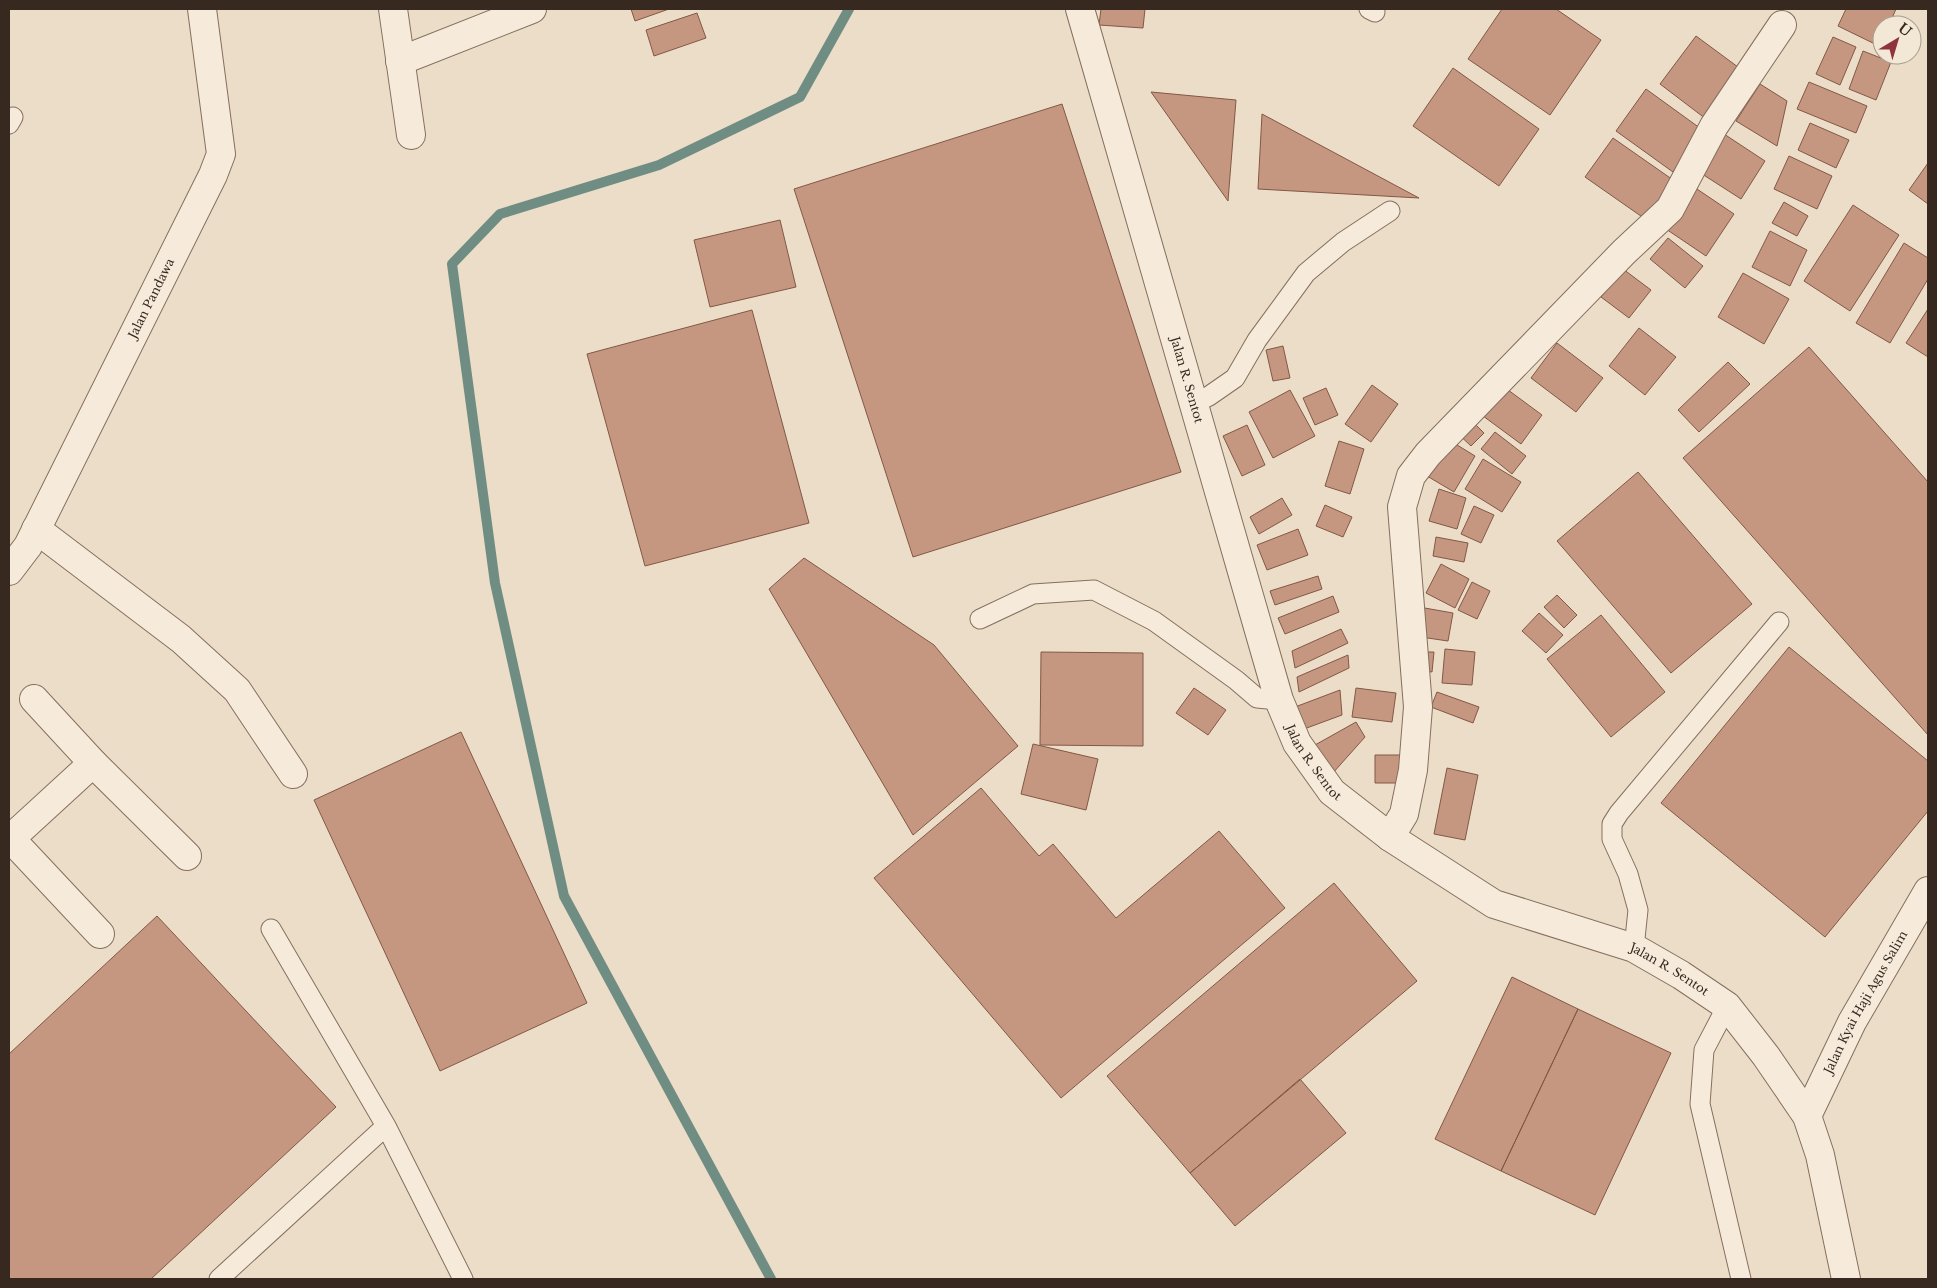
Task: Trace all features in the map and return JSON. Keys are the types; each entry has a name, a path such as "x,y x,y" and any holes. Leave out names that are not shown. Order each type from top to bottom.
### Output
{"street":[{"name":"Jalan Pandawa","path":"9,571 28,546 213,176 221,154 202,9"},
{"path":"393,9 411,136"},
{"path":"400,61 532,9"},
{"name":"Jalan R. Sentot","path":"1080,9 1279,700 1297,743 1332,792 1390,837 1494,904 1634,948 1681,975 1727,1006 1766,1056 1807,1116 1820,1155 1846,1279"},
{"path":"1390,837 1404,814 1413,770 1418,707 1402,507 1411,476 1451,428 1624,252 1670,209 1714,126 1782,25"},
{"path":"36,529 181,639 237,690 293,774"},
{"path":"34,699 93,763 187,856"},
{"path":"93,763 9,839 100,934"},
{"name":"Jalan Kyai Haji Agus Salim","path":"1807,1116 1852,1022 1928,891"}],"lane":[{"path":"1193,404 1210,396 1235,378 1256,340 1306,273 1343,242 1390,211"},
{"path":"980,619 1033,594 1094,590 1154,621 1236,680 1257,698 1279,700"},
{"path":"1634,948 1638,910 1628,874 1612,839 1612,824 1619,813 1779,622"},
{"path":"271,929 386,1126 463,1279"},
{"path":"1727,1006 1704,1050 1700,1104 1742,1279"},
{"path":"219,1279 386,1126"}],"building":[{"path":"631,9 669,9 635,21"},
{"path":"1101,9 1145,9 1143,28 1099,25"},
{"path":"1502,9 1556,9 1601,40 1550,115 1468,59"},
{"path":"1846,9 1896,9 1893,15 1872,15 1872,43 1838,26"},
{"path":"697,13 706,38 654,56 646,30"},
{"path":"1696,36 1742,70 1706,119 1660,84"},
{"path":"1833,37 1856,47 1840,85 1816,74"},
{"path":"1863,51 1872,55 1872,65 1890,65 1876,100 1849,89"},
{"path":"1453,68 1539,129 1499,186 1413,126"},
{"path":"1809,82 1867,106 1856,133 1797,109"},
{"path":"1760,84 1787,101 1777,146 1736,121"},
{"path":"1646,89 1704,131 1673,172 1616,131"},
{"path":"1151,92 1236,100 1228,201"},
{"path":"1062,104 1181,472 913,557 794,189"},
{"path":"1262,114 1419,198 1258,189"},
{"path":"1810,123 1849,140 1836,168 1798,150"},
{"path":"1724,134 1765,161 1741,199 1699,172"},
{"path":"1613,138 1676,182 1648,221 1585,177"},
{"path":"1789,156 1832,176 1817,209 1774,189"},
{"path":"1928,163 1928,204 1909,190"},
{"path":"1694,187 1734,214 1706,256 1666,229"},
{"path":"1784,202 1808,216 1797,236 1772,223"},
{"path":"1853,205 1899,235 1850,311 1804,281"},
{"path":"780,220 796,287 710,307 694,240"},
{"path":"1770,231 1807,250 1790,286 1752,267"},
{"path":"1668,238 1703,266 1685,288 1650,259"},
{"path":"1904,243 1928,258 1928,279 1890,343 1856,323"},
{"path":"1623,269 1651,290 1629,318 1601,297"},
{"path":"1743,273 1789,299 1764,344 1718,317"},
{"path":"1928,309 1928,357 1906,343"},
{"path":"752,310 809,523 645,566 587,354"},
{"path":"1639,328 1676,357 1645,395 1609,366"},
{"path":"1557,343 1603,378 1576,412 1531,378"},
{"path":"1283,346 1290,378 1273,381 1266,350"},
{"path":"1809,347 1928,482 1928,735 1683,458"},
{"path":"1728,362 1750,384 1699,432 1678,410"},
{"path":"1500,384 1542,415 1521,444 1479,413"},
{"path":"1372,385 1398,404 1371,442 1345,424"},
{"path":"1326,388 1338,415 1315,425 1303,398"},
{"path":"1290,390 1315,436 1273,458 1249,412"},
{"path":"1467,416 1484,433 1471,446 1454,430"},
{"path":"1247,425 1265,465 1242,476 1223,436"},
{"path":"1495,432 1526,456 1512,474 1481,449"},
{"path":"1449,440 1475,456 1454,492 1427,476"},
{"path":"1339,441 1364,449 1350,494 1325,486"},
{"path":"1483,459 1521,482 1502,512 1465,489"},
{"path":"1638,472 1752,604 1671,673 1557,541"},
{"path":"1439,489 1466,498 1457,529 1429,521"},
{"path":"1282,498 1292,515 1259,534 1250,517"},
{"path":"1325,505 1352,517 1343,537 1316,526"},
{"path":"1474,506 1494,515 1481,543 1461,534"},
{"path":"1298,529 1308,555 1267,570 1257,545"},
{"path":"1436,537 1468,543 1464,562 1433,556"},
{"path":"804,558 934,645 1018,746 913,835 769,589"},
{"path":"1441,564 1469,579 1455,608 1426,593"},
{"path":"1318,576 1322,589 1275,605 1270,591"},
{"path":"1472,582 1490,591 1477,619 1458,610"},
{"path":"1557,595 1577,615 1564,628 1544,607"},
{"path":"1333,596 1339,612 1285,634 1278,618"},
{"path":"1419,607 1453,613 1448,641 1414,636"},
{"path":"1539,613 1563,635 1546,653 1522,631"},
{"path":"1601,615 1665,692 1611,737 1547,659"},
{"path":"1341,629 1348,643 1295,668 1292,651"},
{"path":"1789,647 1928,761 1928,811 1825,937 1661,803"},
{"path":"1445,649 1475,652 1472,685 1442,683"},
{"path":"1041,652 1143,653 1143,746 1040,745"},
{"path":"1421,652 1434,652 1432,672 1419,670"},
{"path":"1348,655 1349,668 1299,692 1297,677"},
{"path":"1194,688 1226,710 1208,735 1176,713"},
{"path":"1356,688 1396,693 1392,722 1352,717"},
{"path":"1340,690 1342,715 1304,729 1295,707"},
{"path":"1437,692 1479,707 1473,723 1431,707"},
{"path":"1356,722 1365,737 1332,774 1315,745"},
{"path":"461,732 587,1003 440,1071 314,800"},
{"path":"1033,744 1098,759 1086,810 1021,794"},
{"path":"1375,755 1400,755 1400,783 1375,783"},
{"path":"1447,768 1478,775 1465,840 1434,834"},
{"path":"981,788 1039,856 1053,844 1116,918 1219,831 1285,908 1061,1098 874,878"},
{"path":"1334,883 1417,981 1190,1173 1107,1076"},
{"path":"157,916 336,1107 151,1279 9,1279 9,1054"},
{"path":"1512,977 1578,1009 1501,1171 1435,1139"},
{"path":"1578,1009 1671,1053 1595,1215 1501,1171"},
{"path":"1300,1079 1346,1133 1235,1226 1190,1173"}],"waterway":[{"path":"771,1279 564,896 495,583 452,264 500,214 659,165 800,97 849,9"}]}
